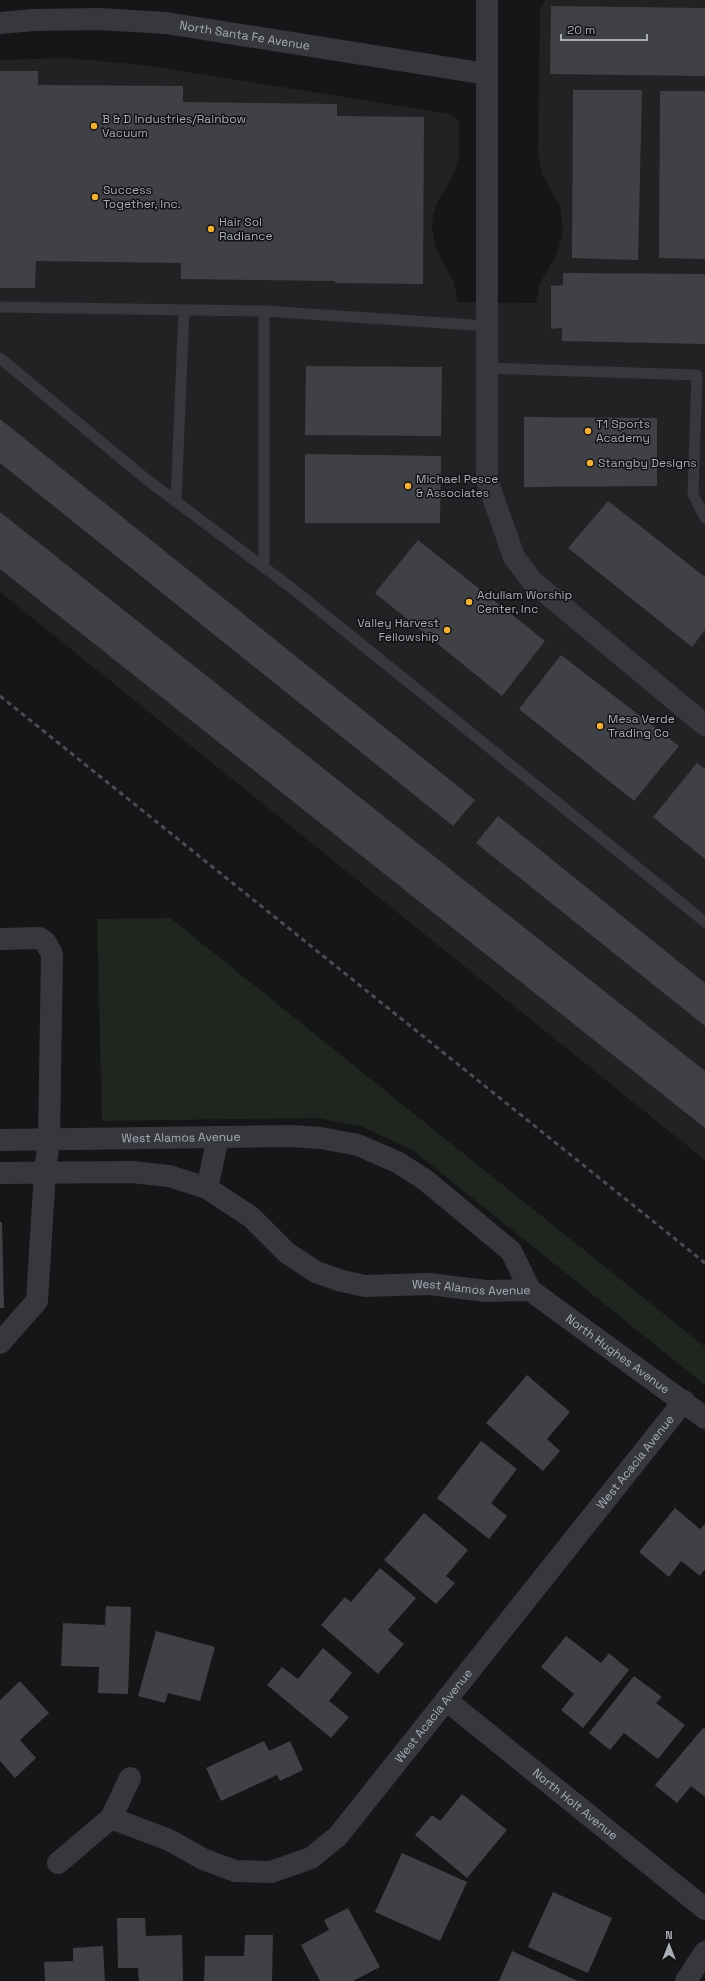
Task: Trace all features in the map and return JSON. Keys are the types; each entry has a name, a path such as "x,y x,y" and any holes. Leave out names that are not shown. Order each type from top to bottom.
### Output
{"street":[{"path":"487,0 487,480 514,557 533,582 705,725"},
{"name":"North Santa Fe Avenue","path":"0,23 99,19 166,23 487,74"},
{"path":"0,939 40,938 46,943 52,954 49,1139 45,1172 37,1301 0,1343"},
{"name":"West Alamos Avenue","path":"0,1140 290,1136 321,1138 358,1145 397,1162 424,1179 511,1251 530,1290 486,1291 429,1284 365,1286 342,1281 316,1272 287,1253 251,1218 207,1188 169,1176 139,1172 0,1173"},
{"path":"207,1188 218,1138"},
{"name":"North Hughes Avenue","path":"530,1290 684,1401 705,1418"},
{"name":"West Acacia Avenue","path":"111,1818 169,1840 203,1859 235,1871 271,1872 311,1858 338,1836 684,1401"},
{"name":"North Holt Avenue","path":"446,1700 705,1909"},
{"path":"58,1863 111,1818 130,1778"},
{"path":"686,1981 705,1952"}],"lane":[{"path":"0,308 264,311 488,326"},
{"path":"176,501 184,310"},
{"path":"264,311 264,567"},
{"path":"0,358 146,479 300,594 705,922"},
{"path":"488,368 701,375 693,494 705,518"}],"shaded area":[{"path":"545,0 705,0 705,1160 0,592 0,60 65,58 144,65 450,114 456,118 459,124 459,157 454,174 437,203 433,216 432,229 437,251 454,282 458,302 536,303 540,283 557,254 563,231 560,206 542,174 538,153 540,10"},
{"path":"170,918 705,1347 705,1385 414,1151 363,1127 317,1118 102,1121 97,919"}],"building":[{"path":"551,6 705,8 705,76 550,74"},
{"path":"0,71 38,71 38,85 183,86 183,102 337,104 337,116 424,117 423,284 181,279 181,263 36,261 35,288 0,288"},
{"path":"573,90 642,90 638,260 572,258"},
{"path":"660,91 705,91 705,259 659,258"},
{"path":"563,273 705,274 705,344 562,341 562,328 551,329 551,286 563,285"},
{"path":"306,366 442,367 441,436 305,435"},
{"path":"524,417 657,418 657,486 524,487"},
{"path":"0,419 475,800 453,826 0,463"},
{"path":"305,454 441,456 440,523 305,523"},
{"path":"608,501 705,577 705,630 692,647 568,548"},
{"path":"0,512 705,1071 705,1128 0,569"},
{"path":"418,540 545,641 502,696 375,593"},
{"path":"561,655 679,746 634,801 519,709"},
{"path":"697,763 705,769 705,859 653,817"},
{"path":"498,816 705,983 705,1026 476,843"},
{"path":"0,1222 2,1222 4,1308 0,1308"},
{"path":"527,1375 570,1412 547,1439 560,1451 543,1471 486,1423"},
{"path":"481,1441 517,1469 491,1503 507,1516 489,1539 437,1498"},
{"path":"675,1508 700,1529 705,1524 705,1569 700,1576 681,1561 669,1577 639,1552"},
{"path":"424,1513 468,1550 446,1576 455,1583 436,1604 384,1560"},
{"path":"380,1568 416,1598 388,1630 404,1644 378,1674 321,1625 345,1597 351,1602"},
{"path":"106,1606 131,1607 128,1694 98,1693 99,1667 61,1666 63,1623 105,1625"},
{"path":"156,1631 215,1647 200,1701 168,1693 165,1703 138,1696"},
{"path":"566,1636 601,1663 609,1653 629,1670 583,1728 561,1710 574,1694 541,1667"},
{"path":"323,1648 352,1673 329,1701 349,1717 331,1738 267,1685 282,1667 298,1679"},
{"path":"634,1676 662,1697 656,1703 685,1725 658,1759 624,1733 610,1750 589,1733"},
{"path":"20,1681 49,1713 20,1740 36,1758 15,1778 0,1761 0,1700"},
{"path":"703,1728 705,1729 705,1797 691,1786 677,1803 655,1785"},
{"path":"264,1741 269,1751 290,1741 303,1770 280,1781 277,1775 221,1801 206,1768"},
{"path":"462,1794 507,1830 467,1878 415,1835 432,1815 440,1821"},
{"path":"402,1853 467,1882 440,1941 375,1912"},
{"path":"553,1892 612,1918 588,1973 528,1947"},
{"path":"348,1908 380,1967 353,1981 320,1981 301,1945 329,1930 324,1920"},
{"path":"117,1918 145,1918 146,1936 182,1935 183,1981 139,1981 138,1968 118,1968"},
{"path":"245,1935 273,1935 272,1981 204,1981 205,1956 244,1956"},
{"path":"103,1946 105,1981 45,1981 44,1962 73,1961 73,1948"},
{"path":"512,1951 578,1981 499,1981"}],"railway":[{"path":"0,696 705,1263"}],"place":[{"name":"B & D Industries/Rainbow Vacuum","path":"94,126"},
{"name":"Success Together, Inc.","path":"95,197"},
{"name":"Hair Sol Radiance","path":"211,229"},
{"name":"T1 Sports Academy","path":"588,431"},
{"name":"Stangby Designs","path":"590,463"},
{"name":"Michael Pesce & Associates","path":"408,486"},
{"name":"Adullam Worship Center, Inc","path":"469,602"},
{"name":"Valley Harvest Fellowship","path":"447,630"},
{"name":"Mesa Verde Trading Co","path":"600,726"}]}
